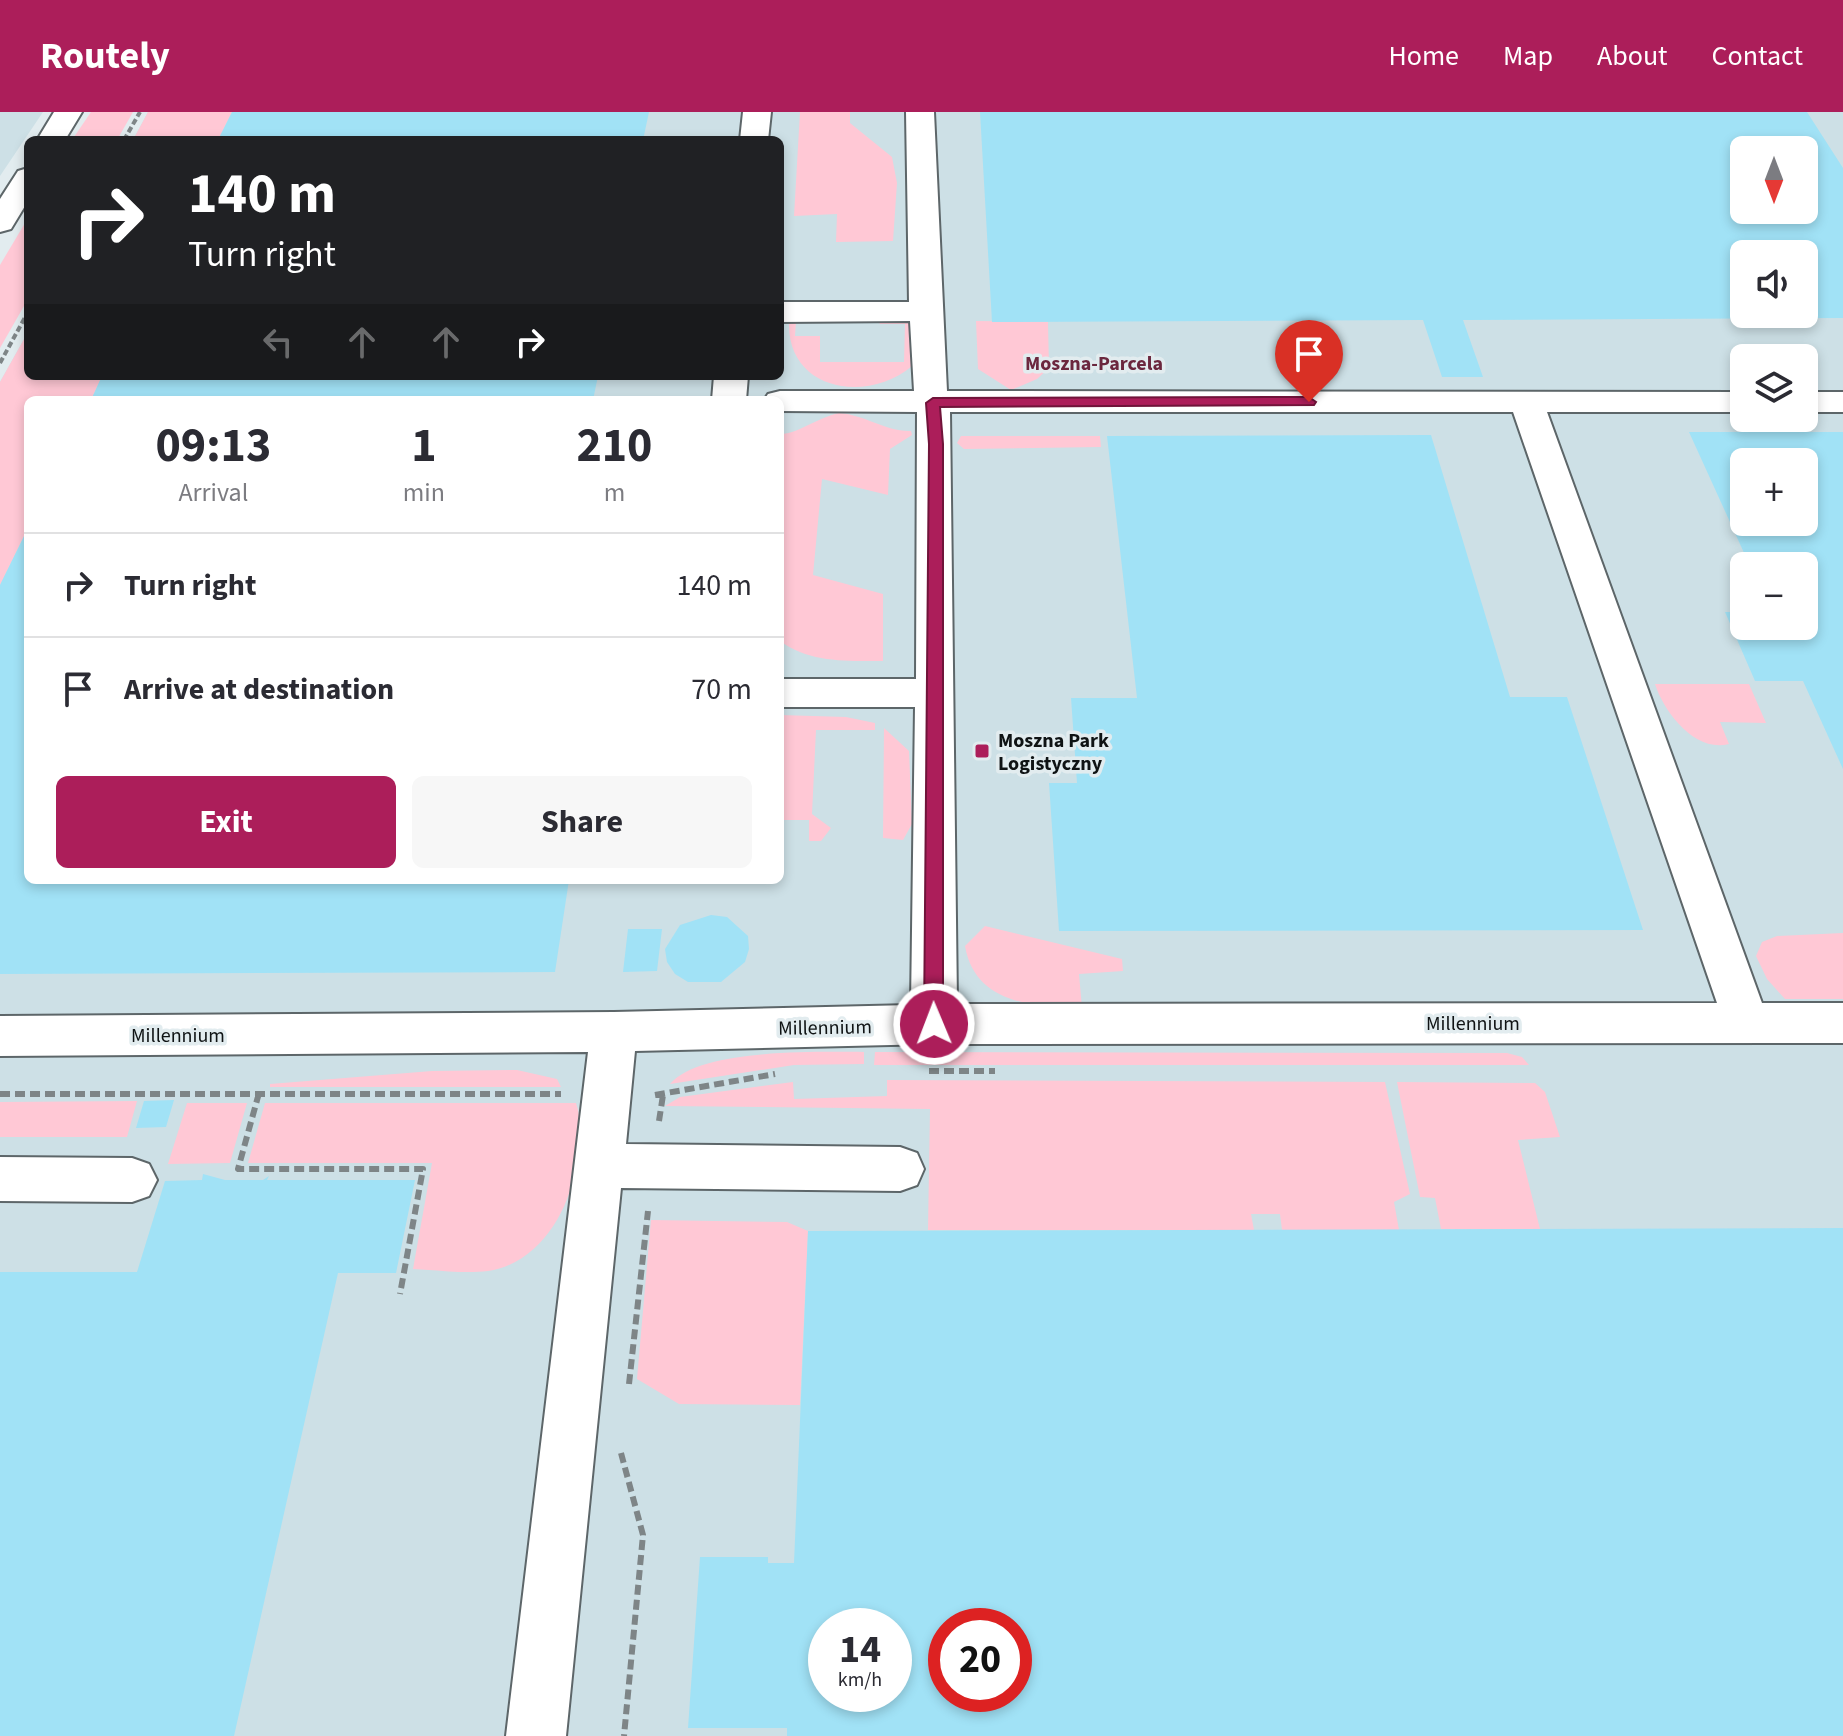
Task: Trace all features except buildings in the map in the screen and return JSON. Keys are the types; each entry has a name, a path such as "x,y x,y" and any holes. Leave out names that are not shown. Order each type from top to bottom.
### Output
{"street":[{"path":"53,136 68,112"},
{"path":"754,136 757,112"},
{"path":"920,112 926,311 936,444 934,1024"},
{"path":"0,223 24,184"},
{"path":"784,312 926,311"},
{"path":"784,401 1730,402"},
{"path":"1818,402 1843,402"},
{"path":"1527,403 1746,1022"},
{"path":"784,693 935,693"},
{"name":"Millennium","path":"0,1036 614,1032 934,1024 1843,1023"},
{"path":"536,1736 614,1032"},
{"path":"599,1166 900,1169"},
{"path":"0,1179 132,1180"}],"path":[{"path":"126,136 140,112"},
{"path":"0,363 24,319"},
{"path":"917,1072 996,1071"},
{"path":"0,1094 663,1095 778,1074"},
{"path":"259,1093 238,1169 423,1169 400,1294"},
{"path":"627,1397 663,1095"},
{"path":"622,1443 621,1458 643,1535 624,1736"}],"shaded area":[{"path":"0,112 43,112 24,136 0,176"},
{"path":"91,112 133,112 119,136 75,136"},
{"path":"148,112 1843,112 1843,1736 0,1736 0,382 24,339 24,380 784,380 784,136 135,136"},
{"path":"148,112 232,112 220,136 135,136"},
{"path":"800,112 850,112 850,123 892,157 897,183 893,241 836,242 837,214 794,216"},
{"path":"24,225 24,306 0,348 0,265"},
{"path":"906,318 915,322 912,366 894,378 874,385 853,387 833,384 815,376 801,363 792,345 789,322 796,321 795,336 820,336 820,362 904,362 905,324 879,324"},
{"path":"976,321 1048,322 1049,368 1037,379 1011,390 978,369"},
{"path":"24,339 24,380 100,380 93,396 24,396 24,536 0,585 0,382"},
{"path":"839,413 893,429 911,431 912,435 890,449 888,495 822,479 813,575 883,594 883,661 816,657 784,643 784,434"},
{"path":"961,436 1100,436 1101,447 964,449 957,443"},
{"path":"1655,684 1749,684 1766,723 1720,722 1729,744 1704,742 1673,718"},
{"path":"784,715 846,717 875,723 875,730 816,730 812,814 831,828 821,841 809,841 809,820 784,820"},
{"path":"884,728 909,751 912,824 903,840 883,838"},
{"path":"985,926 1122,959 1123,971 1079,974 1082,1008 1045,1006 1009,998 981,980 971,965 965,946"},
{"path":"1843,933 1843,999 1785,999 1767,979 1756,956 1762,942 1777,936"},
{"path":"864,1052 864,1064 794,1065 670,1084 685,1072 733,1058 761,1054"},
{"path":"875,1052 1507,1053 1522,1057 1529,1065 874,1065"},
{"path":"517,1070 557,1079 561,1087 270,1087 270,1084 432,1071"},
{"path":"887,1080 1385,1082 1410,1194 1394,1202 1399,1230 1282,1230 1280,1214 1251,1214 1254,1230 928,1230 930,1109 665,1106 680,1097 793,1082 794,1099 887,1096"},
{"path":"1397,1082 1535,1083 1545,1092 1560,1137 1518,1140 1540,1229 1441,1229 1435,1198 1420,1197"},
{"path":"137,1101 127,1137 0,1137 0,1102"},
{"path":"187,1103 247,1103 230,1163 168,1164"},
{"path":"265,1103 576,1103 580,1136 571,1187 547,1234 535,1248 506,1266 488,1271 460,1272 413,1269 432,1163 248,1163"},
{"path":"651,1220 787,1222 808,1231 800,1405 679,1404 637,1379"}],"place":[{"name":"Moszna Park Logistyczny","path":"982,751"}],"district":[{"name":"Moszna-Parcela","path":"1094,363"}],"route":[{"path":"934,1024 936,429 933,403 1309,402"}]}
